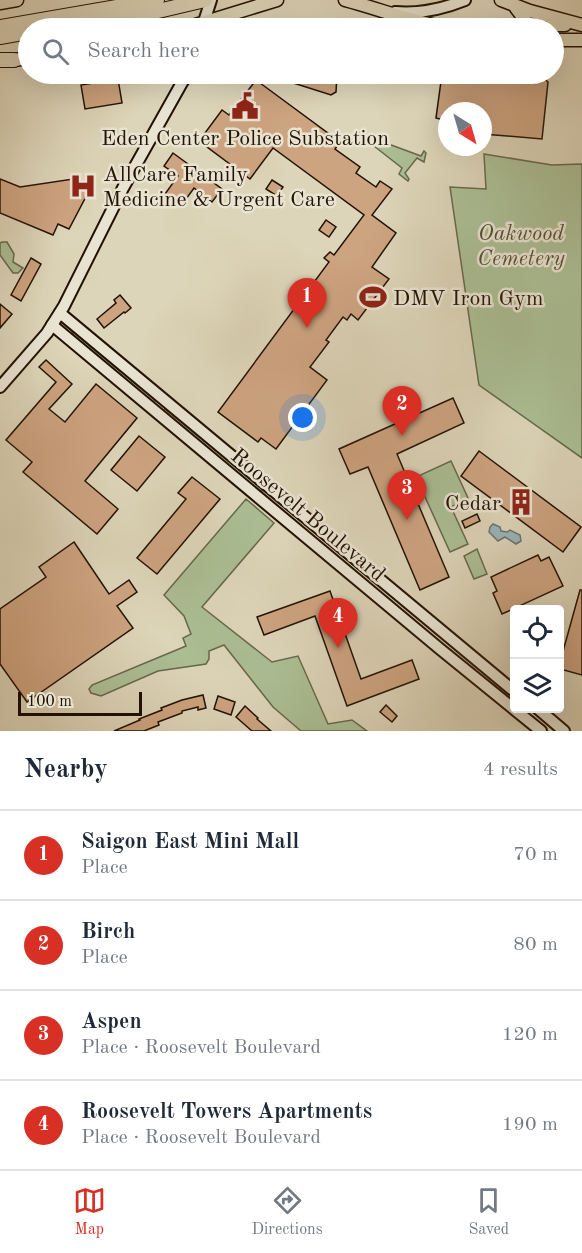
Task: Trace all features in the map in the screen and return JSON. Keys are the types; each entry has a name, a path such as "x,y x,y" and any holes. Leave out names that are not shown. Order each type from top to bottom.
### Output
{"highway":[{"path":"52,18 157,0"},
{"path":"116,18 208,3"},
{"path":"0,27 18,24"},
{"path":"0,37 18,34"}],"main road":[{"path":"0,3 17,0"},
{"path":"222,18 277,0"},
{"path":"345,0 389,11 405,18"},
{"path":"389,11 416,12 465,0"},
{"path":"506,2 555,18"},
{"path":"506,2 524,18"},
{"path":"205,18 208,3"},
{"path":"229,18 236,12"},
{"path":"564,20 582,25"},
{"path":"564,25 582,25"},
{"path":"564,40 582,40"},
{"path":"0,387 52,326 60,313 123,188 181,84"},
{"name":"Roosevelt Boulevard","path":"60,313 510,688"},
{"name":"Roosevelt Boulevard","path":"52,326 541,731"},
{"path":"543,713 564,731"}],"green space":[{"path":"356,132 421,156 424,151 426,153 424,162 417,158 405,173 408,181 399,174 402,168"},
{"name":"Oakwood Cemetery","path":"484,156 552,165 582,164 582,458 479,385 450,187 486,189"},
{"path":"7,242 14,254 13,262 23,268 18,273 13,273 0,255 0,243"},
{"path":"76,332 156,399 152,403 72,336 72,333"},
{"path":"165,409 262,491 259,491 164,411"},
{"path":"451,461 468,498 451,507 468,544 450,552 416,477"},
{"path":"246,499 274,523 202,607 272,662 298,656 328,724 352,720 367,731 301,731 273,707 224,645 209,651 206,664 158,671 101,696 91,693 89,689 92,685 186,646 183,638 191,634 184,616 164,595"},
{"path":"477,549 487,574 474,579 464,556"}],"water":[{"path":"493,524 500,527 501,531 510,530 520,535 521,541 516,544 505,537 498,541 489,532"}],"building":[{"path":"119,84 122,103 85,109 81,85"},
{"path":"253,84 261,84 340,142 335,149 360,167 356,173 376,187 380,181 392,189 372,215 396,233 372,267 389,279 358,320 351,314 347,320 343,317 326,340 329,342 310,367 327,380 276,449 261,438 258,442 218,412 329,262 324,258 330,252 334,255 364,215 273,148 250,179 199,141 222,110 229,115"},
{"path":"296,84 336,84 336,92 331,95"},
{"path":"441,84 548,84 542,139 492,135 492,102 438,102"},
{"path":"173,153 222,189 212,202 194,188 181,206 165,194 178,176 164,166"},
{"path":"0,179 20,187 73,179 73,183 81,182 91,187 69,229 58,224 53,235 0,213"},
{"path":"272,180 283,187 277,196 266,189"},
{"path":"326,220 336,227 329,237 319,230"},
{"path":"31,258 41,264 21,301 11,295"},
{"path":"120,295 131,308 104,328 97,319 116,303 114,300"},
{"path":"0,304 12,314 0,328"},
{"path":"46,360 72,384 49,409 65,422 96,384 137,418 85,481 118,509 97,534 23,472 32,462 6,440 56,382 39,367"},
{"path":"453,398 464,423 397,454 449,577 420,590 368,467 350,474 339,449"},
{"path":"139,436 165,457 137,491 111,470"},
{"name":"Cedar","path":"479,451 581,527 563,552 461,476"},
{"path":"192,477 220,499 157,574 137,558 186,499 178,493"},
{"path":"477,514 480,521 465,528 462,521"},
{"path":"74,542 109,594 129,580 137,592 117,606 133,628 27,702 0,664 0,609 46,577 39,567"},
{"path":"538,555 541,561 549,557 563,586 522,605 510,605 510,610 502,614 493,593 497,591 491,577"},
{"path":"580,590 582,590 582,675 564,670 564,648"},
{"path":"330,591 361,679 412,660 419,679 347,706 315,616 264,635 257,617"},
{"path":"203,695 206,708 198,710 198,707 182,711 144,731 114,731 162,710 161,708"},
{"path":"218,696 235,702 231,715 214,709"},
{"path":"386,705 397,716 392,722 380,712"},
{"path":"245,706 271,731 252,731 236,717"}],"place":[{"name":"Eden Center Police Substation","path":"245,106"},
{"name":"AllCare Family Medicine & Urgent Care","path":"83,186"},
{"name":"DMV Iron Gym","path":"373,297"},
{"name":"Saigon East Mini Mall","path":"307,328"},
{"name":"Birch","path":"402,436"},
{"name":"Cedar","path":"521,502"},
{"name":"Aspen","path":"407,520"},
{"name":"Roosevelt Towers Apartments","path":"338,648"}]}
